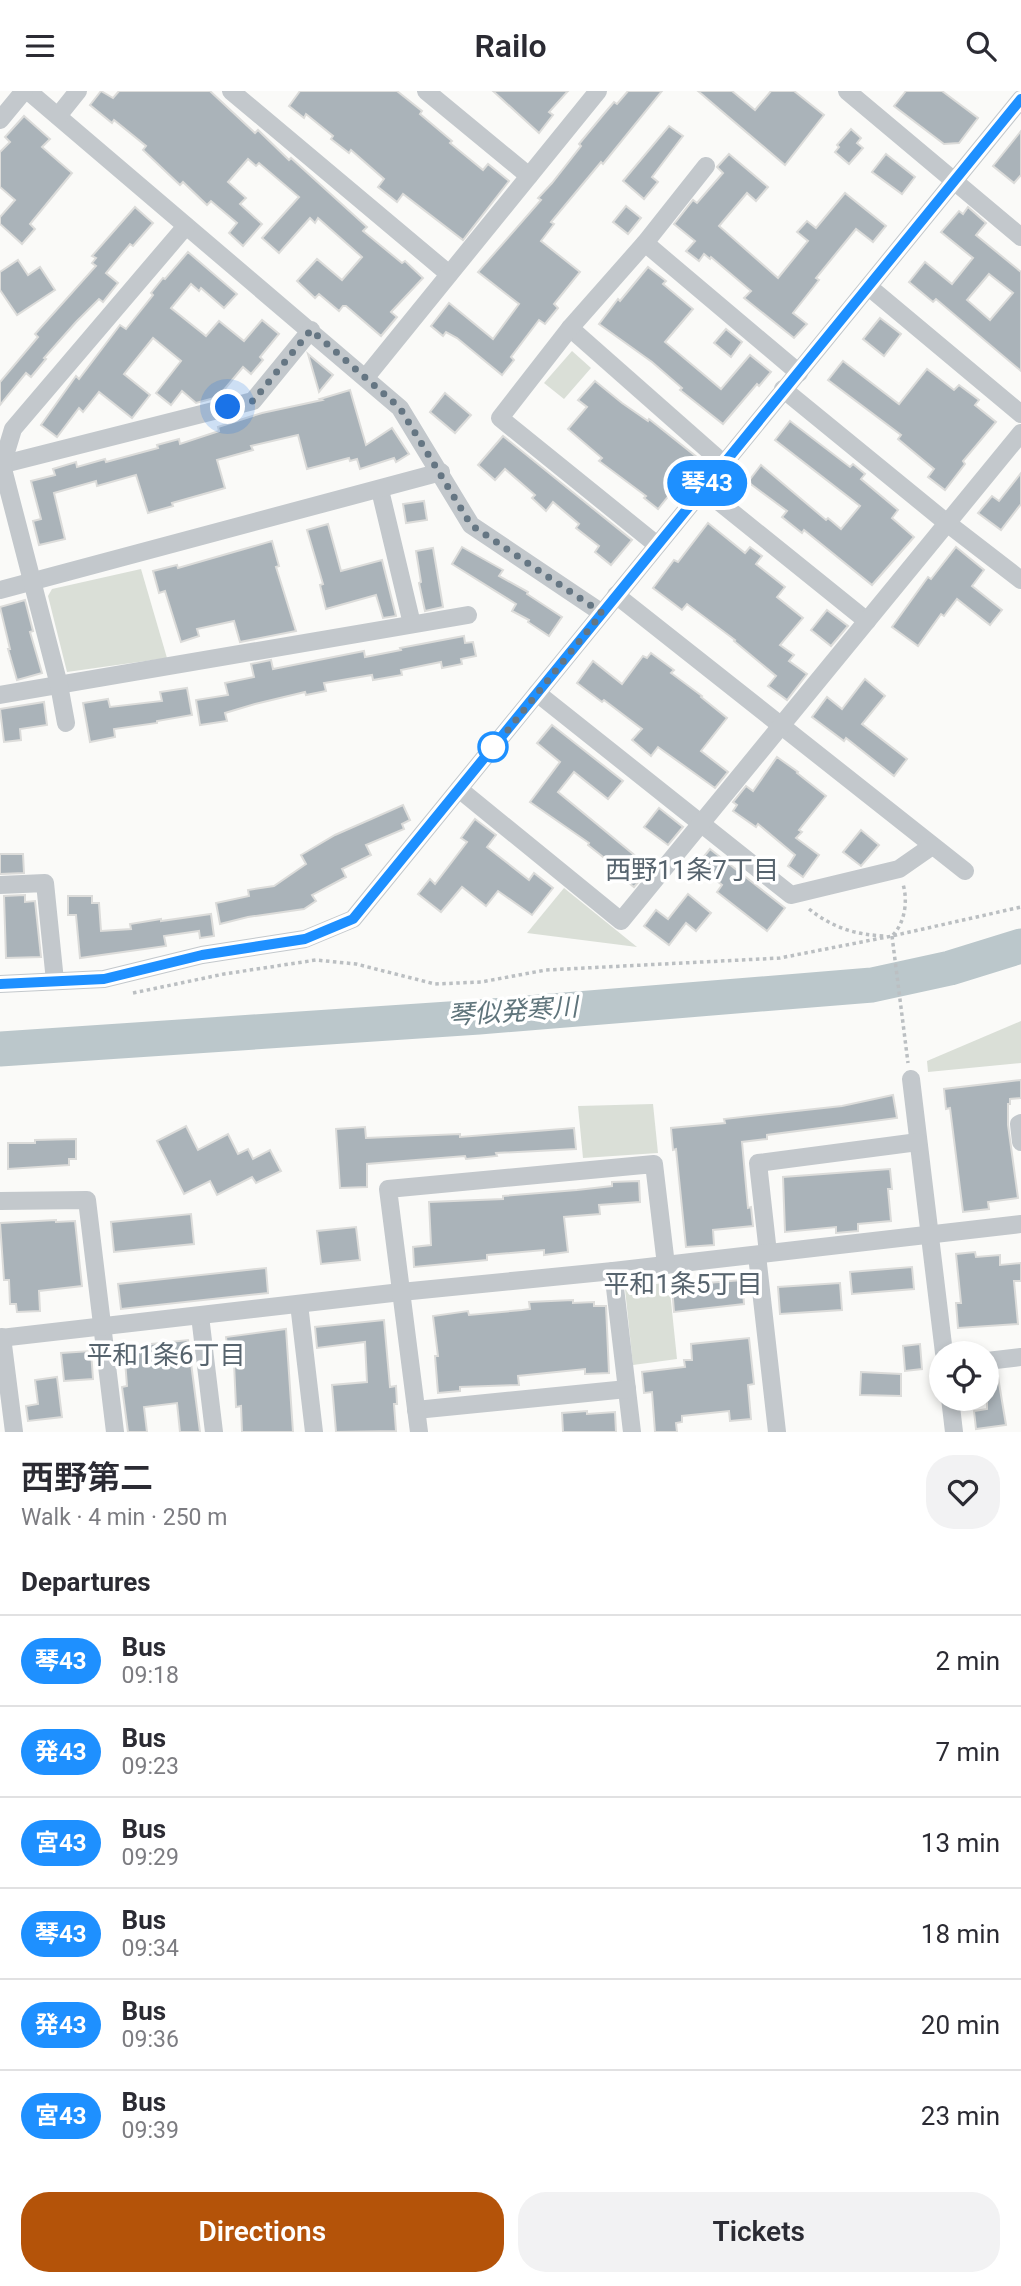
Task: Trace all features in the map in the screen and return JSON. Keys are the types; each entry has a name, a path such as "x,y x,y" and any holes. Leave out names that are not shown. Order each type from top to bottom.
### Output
{"street":[{"path":"0,120 26,91 58,116 400,408 471,525 602,613"},
{"path":"58,116 78,91"},
{"path":"231,91 449,274"},
{"path":"426,91 529,176"},
{"path":"366,377 598,91"},
{"path":"847,91 1021,237"},
{"path":"0,984 104,979 202,955 305,939 353,919 1021,99"},
{"path":"657,545 500,418 570,328 645,243 706,166"},
{"path":"66,723 59,685 1,465 13,429 186,226"},
{"path":"645,243 799,373"},
{"path":"869,287 1021,414"},
{"path":"570,328 723,463"},
{"path":"1,465 253,401 311,330"},
{"path":"783,389 1021,580"},
{"path":"459,789 621,921 1021,433"},
{"path":"0,590 441,473"},
{"path":"702,488 867,621"},
{"path":"380,490 412,624"},
{"path":"616,595 965,871"},
{"path":"0,695 468,615"},
{"path":"537,693 791,895 900,869 932,846"},
{"path":"0,885 45,883 55,981"},
{"path":"911,1079 942,1341"},
{"path":"1021,1123 1021,1142"},
{"path":"777,1432 762,1254 758,1163 918,1142"},
{"path":"419,1432 388,1189 654,1164 666,1265"},
{"path":"0,1201 87,1200 115,1432"},
{"path":"14,1432 1,1337 1021,1224"},
{"path":"613,1271 632,1432"},
{"path":"299,1304 314,1432"},
{"path":"200,1315 214,1432"},
{"path":"999,1360 1021,1357"},
{"path":"416,1410 627,1389"},
{"path":"952,1411 954,1432"}],"path":[{"path":"900,869 905,890 905,906 901,926 892,936 905,1048"},
{"path":"791,895 833,925 860,935 892,936"},
{"path":"131,993 225,974 316,960 356,964 435,984 481,982 546,971 780,958 1021,907"}],"shaded area":[{"path":"572,351 591,368 564,399 544,383"},
{"path":"141,569 167,658 67,672 48,596 52,589"},
{"path":"564,888 637,947 527,933"},
{"path":"1021,1021 1021,1063 928,1072 927,1061"},
{"path":"653,1104 658,1153 583,1158 578,1106"},
{"path":"669,1282 677,1359 633,1365 625,1289"}],"building":[{"path":"101,91 113,98 119,91 210,91 255,133 258,130 289,160 291,158 367,227 363,231 402,263 405,261 423,278 391,312 397,317 381,336 346,306 339,311 319,294 315,298 297,281 317,259 342,280 362,257 318,218 315,223 310,218 279,253 262,238 299,197 259,163 256,166 248,159 228,182 246,198 240,204 262,224 243,246 229,233 237,223 211,201 207,205 183,182 180,185 143,150 146,146 90,105"},
{"path":"300,91 397,91 422,111 420,114 452,141 450,143 483,170 488,164 509,181 463,240 403,194 397,202 378,187 384,179 351,150 349,153 331,139 333,136 306,114 304,118 289,106"},
{"path":"493,91 568,91 549,112 553,115 539,133"},
{"path":"628,91 662,91 603,164 601,162 551,222 554,224 541,241 580,272 554,304 558,308 545,324 539,320 511,357 514,360 502,375 457,338 446,332 443,336 431,326 449,303 493,339 519,304 478,272 541,200 538,198 603,115"},
{"path":"698,91 732,91 755,110 771,91 794,91 824,115 785,165"},
{"path":"906,91 942,91 978,118 959,143 944,144 894,106"},
{"path":"24,116 50,139 42,147 72,173 30,224 35,229 22,244 0,224 0,217 15,200 0,187 0,152 10,142 5,137"},
{"path":"669,126 683,136 652,177 658,182 644,199 623,181"},
{"path":"851,129 861,138 857,143 863,148 849,164 835,152 839,147 837,145"},
{"path":"1021,131 1021,175 1014,183 993,166"},
{"path":"729,154 768,187 756,201 747,193 719,226 778,278 808,241 797,232 807,221 816,228 845,193 886,226 873,242 856,229 816,278 819,280 793,313 807,324 794,338 744,298 751,291 711,257 710,259 704,254 699,261 686,251 695,241 674,224 693,200 697,203 723,173 717,167"},
{"path":"886,154 915,177 902,194 872,172"},
{"path":"626,206 641,218 628,234 613,222"},
{"path":"135,207 153,223 133,246 130,244 106,273 118,283 103,302 99,299 76,322 31,377 26,373 0,405 0,382 38,337 35,334 96,266 92,263 96,258 92,256"},
{"path":"968,207 986,223 976,235 1021,272 1021,371 936,299 933,302 909,282 925,262 952,284 973,258 941,232 959,211 963,214","holes":["989,274 1013,293 990,320 967,300"]},
{"path":"188,252 237,294 224,308 201,288 199,291 191,284 171,308 206,336 219,321 244,341 262,320 279,334 260,357 263,360 251,374 243,367 218,397 196,403 182,391 171,405 156,393 181,361 153,338 124,374 150,395 132,418 99,392 83,412 79,408 57,437 41,425 76,376 79,379 120,325 126,329 163,278 165,279"},
{"path":"18,260 28,275 40,267 55,290 17,315 0,290 0,272"},
{"path":"648,267 666,281 663,284 693,309 665,342 721,389 750,355 771,372 759,386 757,384 723,424 680,390 682,388 652,362 599,324"},
{"path":"880,318 901,334 884,356 863,339"},
{"path":"726,329 742,342 731,357 714,343"},
{"path":"308,354 333,375 319,392"},
{"path":"843,361 899,404 927,369 954,390 959,385 979,400 975,405 996,422 963,461 965,464 945,490 928,477 934,469 898,439 901,435 828,380"},
{"path":"595,381 698,458 668,492 670,494 658,509 644,498 646,496 599,461 602,458 568,429 587,407 578,400"},
{"path":"350,390 366,445 392,428 409,454 396,462 394,458 360,469 357,459 350,461 349,458 307,469 298,435 251,446 253,450 217,460 225,488 148,513 136,475 97,486 96,481 54,493 65,539 39,545 33,521 41,519 31,481 55,475 53,469 76,462 77,467 105,459 106,462 158,448 157,445 179,439 180,444 219,431 218,427 262,413 322,400 320,399"},
{"path":"445,393 471,415 455,433 430,412"},
{"path":"790,421 850,467 853,464 865,474 861,479 898,510 892,518 914,537 872,585 804,530 802,533 782,517 787,511 748,482 761,465 826,520 828,518 841,529 860,506 775,440"},
{"path":"503,436 632,540 611,565 595,552 599,546 576,528 579,524 553,502 546,511 532,498 535,495 505,469 495,480 478,465"},
{"path":"1021,473 1021,504 1001,530 978,513 992,496 999,501"},
{"path":"424,501 427,520 406,523 403,504"},
{"path":"708,523 745,553 750,547 762,556 756,564 785,587 777,597 803,618 780,645 794,655 789,661 807,674 787,700 768,686 776,676 735,640 687,604 682,610 653,588 674,560 678,562"},
{"path":"328,524 341,571 382,560 396,616 383,618 376,595 326,609 320,585 323,584 307,530"},
{"path":"272,541 279,566 276,567 296,631 240,642 234,621 197,629 199,636 181,642 165,591 159,593 153,571 177,565 178,568"},
{"path":"462,547 503,570 499,576 528,592 527,594 562,617 549,636 512,611 516,604 452,564"},
{"path":"956,547 984,570 972,586 1002,610 990,625 957,599 944,616 941,614 918,646 892,627 928,577 931,579"},
{"path":"433,548 443,607 425,611 416,551"},
{"path":"25,600 33,631 30,632 42,673 17,680 0,607"},
{"path":"827,610 848,626 831,646 811,630"},
{"path":"464,636 465,643 473,642 476,656 461,659 462,664 442,668 441,662 401,670 402,675 373,680 372,675 324,683 326,691 306,695 305,692 255,704 225,713 227,721 200,725 196,700 228,695 225,683 254,677 251,664 271,660 273,669 364,651 365,657"},
{"path":"651,653 674,670 671,673 727,718 701,751 728,772 715,788 658,747 651,756 632,740 642,729 577,683 593,661 622,684 643,656 647,658"},
{"path":"865,679 885,696 862,724 907,759 894,776 846,738 844,741 812,717 827,697 842,709"},
{"path":"187,688 192,715 114,729 115,737 90,742 83,703 108,699 110,707 162,701 160,692"},
{"path":"44,702 47,725 20,729 21,740 4,742 0,709"},
{"path":"552,725 623,781 608,799 574,772 558,792 650,868 634,887 614,871 617,868 588,845 589,843 530,802 560,762 537,743"},
{"path":"777,757 826,796 799,830 802,832 796,838 819,855 803,877 788,866 795,855 758,824 756,827 733,811 737,805 733,802 746,786 753,791"},
{"path":"403,805 410,820 402,824 404,829 366,845 371,855 342,869 346,877 312,895 316,901 304,909 220,924 216,903 249,896 248,890 274,886 306,864 301,855 335,835"},
{"path":"659,808 683,827 668,845 644,827"},
{"path":"475,819 496,835 487,847 529,880 534,873 553,888 532,915 498,891 486,906 462,887 441,912 418,894 430,879 435,884 467,842 461,838"},
{"path":"861,830 879,845 861,866 843,852"},
{"path":"710,849 785,908 767,931 717,892 722,885 697,865"},
{"path":"0,854 23,854 24,873 0,874"},
{"path":"688,894 711,913 696,931 686,923 669,945 644,926 656,910 668,919"},
{"path":"25,895 25,902 35,901 41,957 6,958 4,896"},
{"path":"68,896 92,896 92,903 99,903 101,931 131,929 130,924 161,919 211,914 214,936 200,938 199,931 164,936 166,946 80,958 76,915 68,915"},
{"path":"1021,1080 1021,1098 1010,1099 1008,1104 1008,1125 1018,1198 988,1202 989,1209 963,1212 950,1108 946,1109 944,1089"},
{"path":"893,1095 897,1118 767,1135 767,1139 742,1142 748,1208 751,1207 753,1226 713,1230 714,1245 686,1247 676,1149 673,1150 671,1128 725,1123 724,1119 842,1106"},
{"path":"186,1126 198,1150 228,1134 238,1154 248,1149 253,1159 270,1150 281,1171 256,1183 252,1177 217,1195 210,1181 184,1194 157,1141"},
{"path":"365,1127 366,1138 460,1134 460,1137 574,1128 576,1149 367,1164 367,1187 340,1188 336,1129"},
{"path":"76,1139 76,1159 69,1159 69,1165 8,1169 8,1143"},
{"path":"890,1169 892,1189 888,1189 891,1221 858,1224 858,1231 836,1233 836,1227 785,1232 783,1177"},
{"path":"639,1181 640,1202 599,1205 600,1214 564,1217 568,1252 544,1255 544,1250 487,1255 487,1260 414,1267 413,1247 431,1245 429,1202 503,1199 503,1196 577,1190 612,1186 612,1182"},
{"path":"191,1214 194,1244 114,1252 111,1222"},
{"path":"75,1221 82,1286 39,1291 40,1311 17,1312 16,1304 10,1304 9,1280 4,1280 0,1223"},
{"path":"356,1227 360,1260 321,1264 317,1231"},
{"path":"975,1252 976,1257 1000,1255 1000,1265 1021,1263 1021,1281 1014,1281 1018,1324 958,1328 956,1303 961,1303 956,1254"},
{"path":"912,1267 914,1289 852,1294 850,1272"},
{"path":"266,1268 268,1293 121,1309 118,1284"},
{"path":"742,1280 744,1304 674,1312 672,1286"},
{"path":"840,1283 842,1310 780,1314 778,1287"},
{"path":"573,1300 573,1303 594,1302 594,1306 606,1306 609,1373 585,1374 585,1369 518,1376 519,1385 460,1387 460,1391 438,1393 435,1356 438,1356 433,1316 468,1311 469,1315 522,1310 530,1309 529,1302"},
{"path":"384,1320 390,1387 396,1386 396,1431 336,1432 332,1385 367,1382 365,1342 317,1348 315,1327"},
{"path":"286,1329 293,1432 242,1432 241,1406 236,1407 234,1363 229,1364 226,1337"},
{"path":"749,1338 754,1384 748,1385 751,1419 730,1421 729,1411 682,1416 682,1422 676,1423 677,1432 655,1432 652,1392 644,1393 642,1372 685,1367 684,1360 692,1360 691,1344"},
{"path":"188,1340 200,1432 180,1432 177,1403 144,1407 147,1432 128,1432 122,1387 127,1386 124,1347"},
{"path":"920,1344 922,1369 905,1371 903,1346"},
{"path":"91,1351 93,1379 64,1381 61,1353"},
{"path":"861,1372 901,1374 901,1396 860,1395"},
{"path":"57,1377 62,1417 28,1421 26,1406 38,1404 35,1380"},
{"path":"999,1383 1006,1425 976,1429 974,1411 999,1411"},
{"path":"587,1411 587,1414 615,1412 616,1432 563,1432 562,1413"}],"waterway":[{"name":"琴似発寒川","path":"0,1049 479,1017 872,985 950,968 1021,946"}],"bus line":[{"name":"琴43","path":"0,984 104,979 202,955 305,939 353,919 1021,99"}],"district":[{"name":"西野11条7丁目","path":"692,870"},
{"name":"平和1条5丁目","path":"683,1284"},
{"name":"平和1条6丁目","path":"166,1355"}],"route":[{"path":"228,407 253,401 311,330 400,408 471,525 602,613 491,751 493,747"}]}
